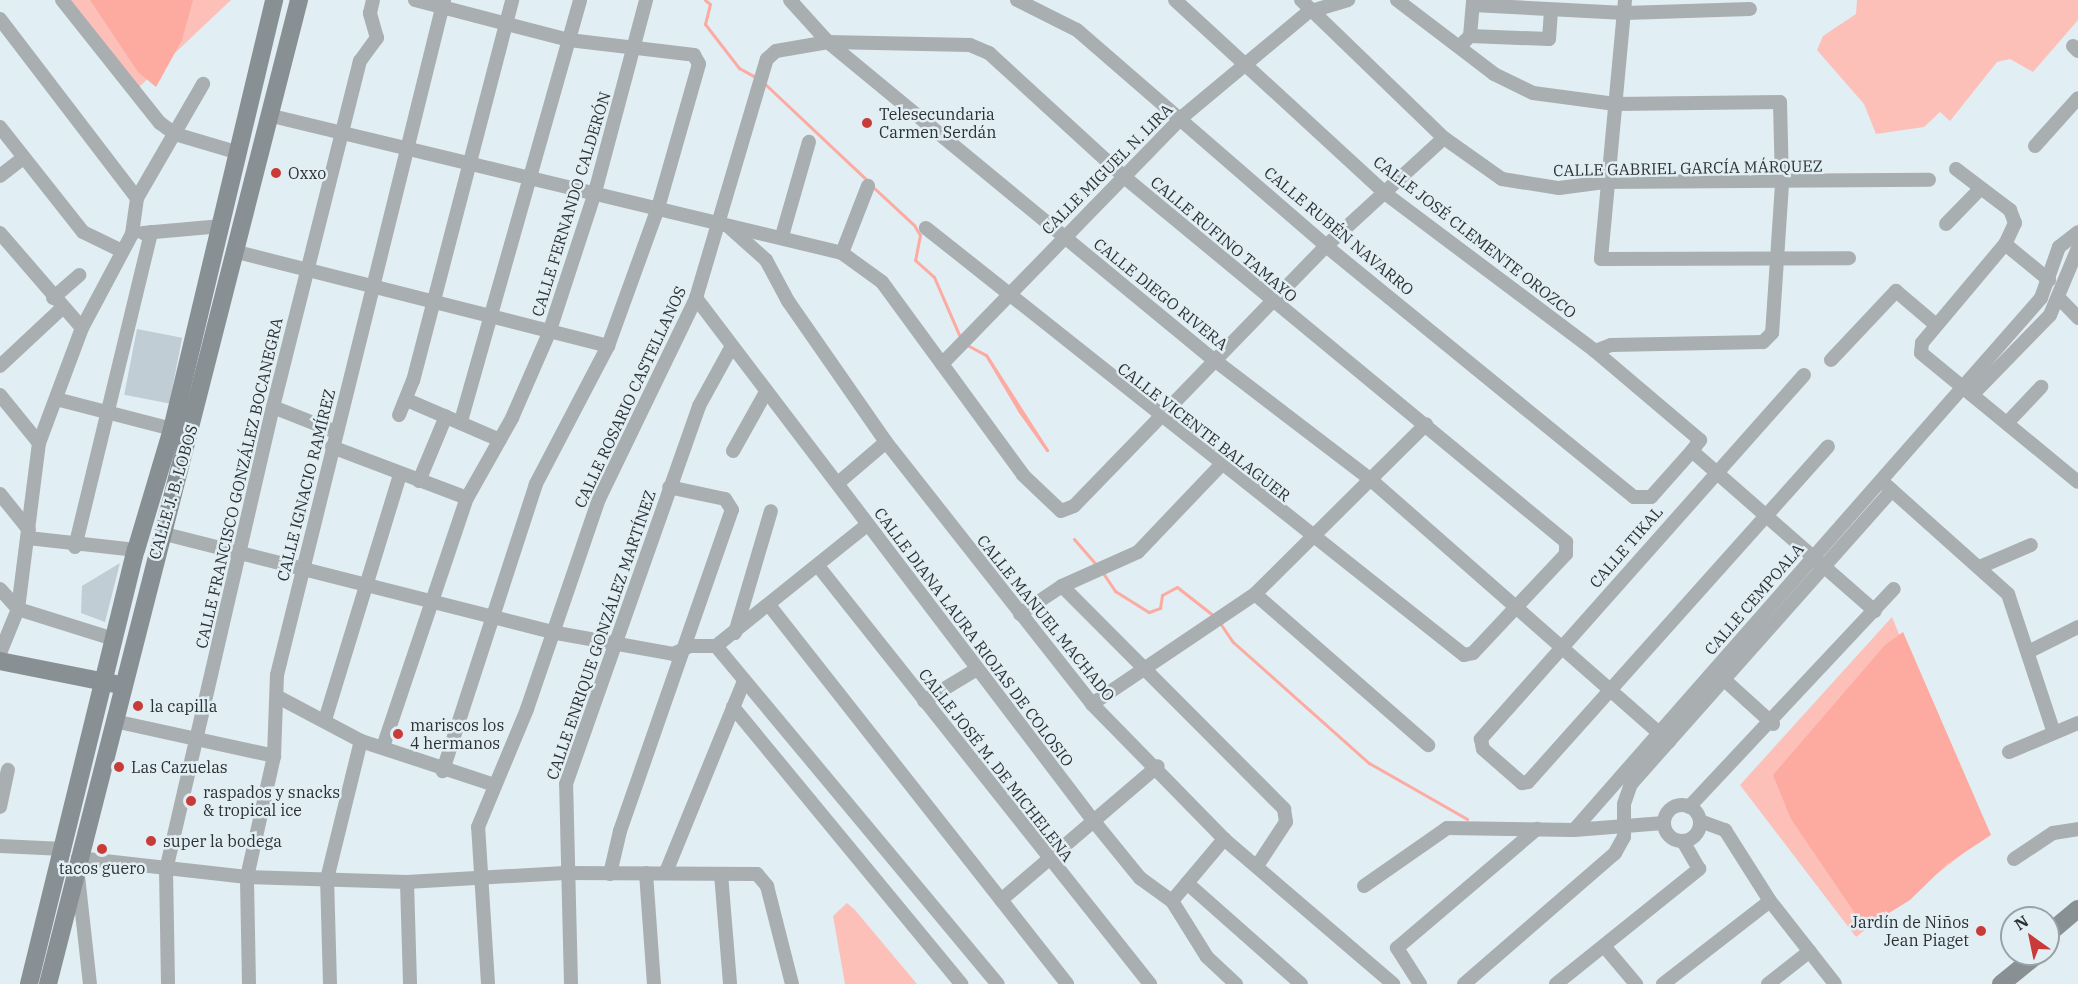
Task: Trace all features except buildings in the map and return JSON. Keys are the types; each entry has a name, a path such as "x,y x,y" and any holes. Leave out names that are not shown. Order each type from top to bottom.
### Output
{"main road":[{"name":"CALLE J. B. LOBOS","path":"48,984 104,682 136,550 172,429 274,0"},
{"name":"CALLE J. B. LOBOS","path":"29,984 73,858 114,721 161,533 272,116 299,0"},
{"path":"0,661 123,686"},
{"path":"2060,924 2078,909"},
{"path":"2060,936 2078,922"},
{"path":"1989,984 2010,966"},
{"path":"2001,984 2023,966"}],"street":[{"path":"62,0 130,92 175,134 239,153"},
{"name":"CALLE FRANCISCO GONZÁLEZ BOCANEGRA","path":"168,984 166,870 273,407 360,61 377,38 370,13 374,0"},
{"path":"415,0 443,4 505,24 569,40 698,59 658,208 608,346 536,484 488,619 442,771"},
{"path":"399,415 407,400 434,305 512,0"},
{"path":"461,421 493,320 580,0"},
{"name":"CALLE FERNANDO CALDERÓN","path":"383,747 427,604 467,498 500,440 549,333 595,192 646,0"},
{"name":"CALLE DIEGO RIVERA","path":"790,0 828,42 1213,359 1370,478 1562,645 1668,742"},
{"name":"CALLE RUBÉN NAVARRO","path":"1017,0 1077,30 1326,246 1634,497 1651,497 1692,451"},
{"name":"CALLE JOSÉ CLEMENTE OROZCO","path":"1175,0 1386,194 1595,351 1700,440 1692,451"},
{"path":"1304,6 1348,0"},
{"path":"1397,0 1465,40 1513,86 1615,104 1780,102 1782,184 1768,339 1611,345 1595,351"},
{"path":"1465,40 1473,3 1551,12 1625,7 1750,9"},
{"name":"CALLE IGNACIO RAMÍREZ","path":"249,984 248,877 274,756 278,698 277,675 373,289 405,146 443,4"},
{"name":"CALLE MIGUEL N. LIRA","path":"942,363 1063,234 1181,118 1244,65 1304,6"},
{"name":"CALLE GABRIEL GARCÍA MÁRQUEZ","path":"1304,6 1444,138 1502,179 1559,188 1605,182 1782,184 1929,180"},
{"path":"1625,7 1599,254 1604,261 1774,261 1849,258"},
{"path":"1465,40 1549,39 1551,12"},
{"path":"0,19 137,198"},
{"name":"CALLE RUFINO TAMAYO","path":"828,42 981,49 1123,176 1274,302 1426,424 1568,548 1518,607"},
{"name":"CALLE ROSARIO CASTELLANOS","path":"488,984 478,827 598,499 696,298 722,225 771,53 828,42"},
{"path":"0,653 18,609 39,443 82,328 132,234 137,198 203,84"},
{"path":"2035,146 2078,98"},
{"name":"CALLE MANUEL MACHADO","path":"272,116 405,146 470,165 595,192 722,225 782,236 842,253 882,282 1023,475 1055,508 1067,510 1156,416"},
{"path":"0,127 83,232 122,251"},
{"path":"1156,416 1274,302 1326,246 1386,194 1444,138"},
{"path":"782,236 809,142"},
{"path":"0,176 23,158"},
{"path":"1956,169 2014,215 2005,244 1919,347 1921,353 1957,388 1972,395 2076,476"},
{"path":"842,253 868,186"},
{"path":"1946,224 1980,189"},
{"name":"CALLE MANUEL MACHADO","path":"722,225 766,260 788,301 886,442 1092,704 1158,766 1224,839 1393,984"},
{"path":"132,234 222,226"},
{"name":"CALLE VICENTE BALAGUER","path":"926,228 1006,297 1156,416 1466,656 1518,607"},
{"path":"0,232 57,303 82,328"},
{"path":"75,547 106,412 152,232"},
{"name":"CALLE CEMPOALA","path":"1574,830 1957,388 2041,298 2049,280 2058,247 2078,232"},
{"path":"2005,244 2049,280"},
{"path":"1972,395 2024,341 2059,298 2078,248"},
{"path":"237,252 493,320 608,346"},
{"path":"0,366 79,275"},
{"path":"1831,360 1896,291 1936,325"},
{"name":"CALLE DIANA LAURA RIOJAS DE COLOSIO","path":"696,298 1092,819 1140,878 1172,901 1207,957 1236,984"},
{"path":"2059,298 2078,318"},
{"path":"2012,329 2024,341"},
{"name":"CALLE ENRIQUE GONZÁLEZ MARTÍNEZ","path":"571,984 565,873 566,784 618,644 669,487 704,396 732,346"},
{"name":"CALLE TIKAL","path":"1609,689 1525,784 1480,744 1562,645 1716,469 1804,375"},
{"path":"2007,423 2041,387"},
{"path":"733,451 766,392"},
{"path":"0,394 39,443"},
{"path":"56,399 172,429"},
{"path":"407,400 461,421 500,440"},
{"path":"273,407 336,432"},
{"path":"418,482 446,416"},
{"path":"1092,704 1142,668 1255,594 1426,424"},
{"path":"838,483 886,442"},
{"path":"332,447 418,482 467,498"},
{"path":"1609,689 1828,447"},
{"path":"1692,451 1716,469 1875,611"},
{"path":"1020,614 1062,586 1138,552 1220,466"},
{"path":"325,720 362,588 400,475"},
{"path":"1879,480 1982,566 2008,594 2053,730"},
{"path":"610,874 620,831 732,510 726,500 669,487"},
{"name":"CALLE CEMPOALA","path":"1464,984 1608,860 1624,837 1628,789 1892,490"},
{"path":"0,495 29,534 75,547 136,550"},
{"path":"735,633 771,511"},
{"path":"161,533 239,550 362,588 488,619 673,654 716,646 867,525"},
{"path":"1982,566 2031,545"},
{"name":"CALLE JOSÉ M. DE MICHELENA","path":"818,566 1150,984"},
{"path":"1062,586 1287,814 1257,866"},
{"path":"0,589 18,609 114,639"},
{"path":"1664,823 1673,808 1689,807 1773,724 1894,589"},
{"path":"1255,594 1428,745"},
{"path":"769,605 1067,984"},
{"path":"2028,652 2078,627"},
{"path":"716,646 998,984"},
{"path":"924,701 977,669"},
{"path":"1714,671 1773,724"},
{"path":"666,872 744,681"},
{"path":"278,698 325,720 361,741 383,747 442,771 495,785"},
{"path":"733,707 961,984"},
{"path":"114,721 274,756"},
{"path":"2009,752 2053,730 2078,723"},
{"path":"330,984 327,879 361,741"},
{"path":"1001,900 1092,819 1158,766"},
{"path":"0,807 8,770"},
{"path":"1689,807 1700,821 1725,830 1770,901 1835,984"},
{"path":"1683,841 1697,833 1700,821"},
{"path":"1364,886 1438,830 1537,828 1574,830 1664,823"},
{"path":"1556,984 1699,869 1683,841 1669,835 1664,823"},
{"path":"1420,984 1397,948 1537,828"},
{"path":"2014,859 2053,833 2078,829"},
{"path":"1172,901 1224,839"},
{"path":"0,846 166,870 248,877 406,882 481,875 666,872 763,878 792,984"},
{"path":"73,858 90,984"},
{"path":"646,873 654,984"},
{"path":"721,874 730,984"},
{"path":"406,882 410,984"},
{"path":"1187,883 1301,984"},
{"path":"1662,984 1770,901"},
{"path":"1604,946 1636,984"},
{"path":"1768,984 1810,951"}],"shaded area":[{"path":"59,0 231,0 139,87"},
{"path":"90,0 193,0 182,40 156,87 138,72"},
{"path":"1857,0 2078,0 2078,20 2033,72 2010,59 1997,62 1950,121 1940,112 1924,127 1876,134 1864,104 1817,50 1823,36 1856,14"},
{"path":"1892,617 1983,838 1856,937 1740,785"},
{"path":"1903,632 1991,835 1947,864 1910,900 1865,928 1791,819 1773,775 1885,645"},
{"path":"847,903 917,984 845,984 833,916"}],"waterway":[{"path":"705,0 710,4 705,24 739,68 757,78"},
{"path":"765,84 869,182"},
{"path":"873,187 914,225 920,235 915,260 934,277 961,339"},
{"path":"967,345 986,355 1047,450 1020,412 986,355"},
{"path":"1074,539 1097,565"},
{"path":"1103,573 1115,591 1149,612 1160,608 1162,595 1177,587 1214,616"},
{"path":"1220,623 1233,642 1369,763 1467,819"}],"place":[{"name":"Telesecundaria Carmen Serdán","path":"867,123"},
{"name":"Oxxo","path":"276,173"},
{"name":"la capilla","path":"138,706"},
{"name":"mariscos los 4 hermanos","path":"398,734"},
{"name":"Las Cazuelas","path":"119,767"},
{"name":"raspados y snacks & tropical ice","path":"191,801"},
{"name":"super la bodega","path":"151,841"},
{"name":"tacos guero","path":"102,849"},
{"name":"Jardín de Niños Jean Piaget","path":"1981,931"}]}
